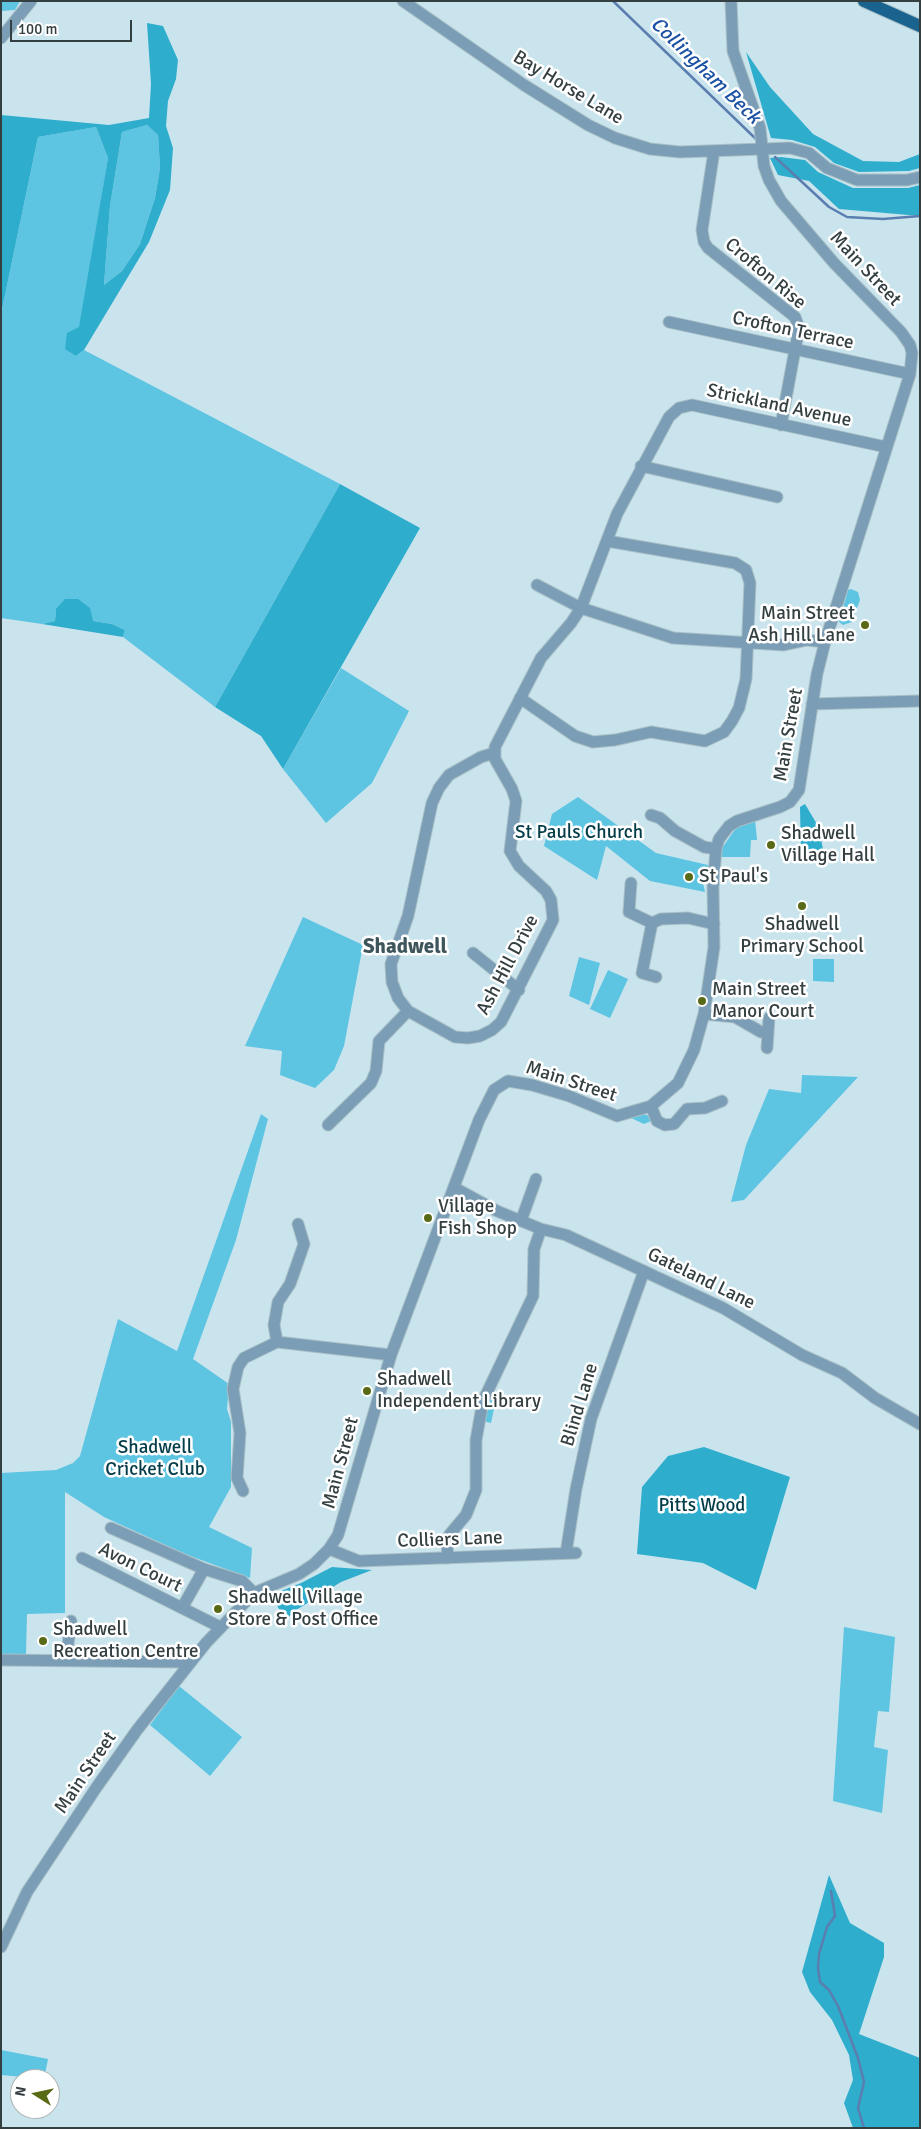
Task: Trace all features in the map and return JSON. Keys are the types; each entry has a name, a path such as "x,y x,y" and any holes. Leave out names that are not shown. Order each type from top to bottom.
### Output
{"main road":[{"path":"864,1 920,26"}],"street":[{"path":"1,38 31,1"},
{"name":"Bay Horse Lane","path":"403,1 524,86 588,125 615,138 650,149 680,152 790,148 809,153 827,168 857,180 907,180 920,177"},
{"name":"Main Street","path":"1,1947 27,1892 136,1730 188,1665 220,1626 254,1594 298,1574 314,1564 329,1549 338,1535 346,1516 391,1355 488,1100 501,1083 514,1081 550,1089 617,1116 651,1106 678,1082 694,1050 704,1014 714,947 713,887 716,849 719,838 729,826 737,821 780,807 795,796 804,771 812,704 825,642 910,374 912,362 910,345 901,332 834,263 781,202 767,173 760,128 733,51 731,1"},
{"name":"Crofton Rise","path":"714,151 702,230 704,242 708,248 795,317 800,335 781,424"},
{"name":"Crofton Terrace","path":"669,322 910,374"},
{"name":"Strickland Avenue","path":"580,608 621,506 641,466 673,412 692,405 886,447"},
{"path":"641,466 777,497"},
{"path":"520,698 584,740 604,742 643,733 658,732 691,740 705,741 724,732 739,708 746,679 748,643 750,583 746,570 741,565 608,541"},
{"path":"537,585 580,608 673,638 784,645 806,640 825,642"},
{"path":"494,753 546,649 563,633 580,608"},
{"path":"812,704 920,701"},
{"name":"Ash Hill Drive","path":"494,753 516,801 510,851 519,866 546,891 554,910 550,930 501,1022 492,1030 480,1036 468,1038 454,1037 408,1011 398,998 392,982 391,964 411,906 432,803 439,788 449,775 481,757 494,753"},
{"path":"650,815 660,818 675,831 704,847 716,849"},
{"path":"632,883 629,912 652,923 661,919 688,918 714,924"},
{"path":"652,923 642,972 656,976"},
{"path":"473,952 519,990"},
{"path":"328,1125 371,1083 376,1071 379,1041 408,1011"},
{"path":"704,1014 735,1017 758,1031 768,1033"},
{"path":"766,1048 769,1018"},
{"path":"651,1106 657,1121 665,1125 674,1124 687,1109 705,1108 724,1099"},
{"path":"521,1221 536,1179"},
{"name":"Gateland Lane","path":"455,1188 521,1221 540,1229 566,1235 748,1321 802,1355 842,1373 875,1398 920,1424"},
{"path":"277,1342 274,1325 278,1302 290,1284 304,1244 298,1224"},
{"path":"448,1558 447,1543 450,1534 466,1514 476,1490 476,1440 483,1401 533,1296 534,1249 540,1229"},
{"name":"Blind Lane","path":"571,1553 576,1489 591,1419 644,1271"},
{"path":"243,1491 237,1478 240,1433 233,1388 238,1367 244,1358 277,1342 391,1355"},
{"name":"Avon Court","path":"112,1528 204,1570 242,1581 254,1594"},
{"name":"Colliers Lane","path":"329,1549 359,1561 571,1553"},
{"name":"Avon Court","path":"82,1558 220,1626"},
{"name":"Avon Court","path":"182,1608 204,1570"},
{"path":"66,1660 71,1621"},
{"path":"1,1660 178,1662 188,1665"}],"green space":[{"path":"1,1 20,1 15,10 1,11"},
{"path":"147,23 163,26 178,60 176,79 168,101 166,126 173,148 170,190 149,242 84,350 76,356 65,349 67,333 79,327 108,158 96,127 38,137 1,314 1,115 109,125 149,118 151,84","holes":["147,125 158,135 160,168 155,198 140,244 122,271 104,285 110,206 122,132"]},
{"path":"746,52 770,87 813,134 863,161 899,162 920,154 920,168 909,171 859,172 834,163 815,147 792,140 771,138"},
{"path":"147,125 158,135 160,168 155,198 140,244 122,271 104,285 110,206 122,132"},
{"path":"96,127 108,158 76,356 84,350 340,484 215,707 123,637 125,630 112,624 93,621 56,609 55,621 42,624 1,618 1,314 38,137"},
{"path":"781,157 805,160 818,172 853,188 908,188 920,185 920,216 839,209 809,181 778,175 770,158"},
{"path":"340,484 420,528 283,769 261,736 215,707"},
{"path":"851,589 858,592 860,600 852,622 843,625 839,622 848,590"},
{"path":"65,599 78,599 90,608 93,621 112,624 125,630 123,637 42,624 55,621 56,609"},
{"path":"341,668 409,711 372,783 326,823 283,769"},
{"name":"St Pauls Church","path":"578,797 656,853 708,865 706,880 703,883 705,892 650,881 606,846 597,880 544,846 552,814"},
{"path":"805,804 818,826 825,858 801,857 800,807"},
{"path":"755,819 757,840 751,840 750,857 721,857 722,848 736,828"},
{"path":"303,917 363,945 344,1046 334,1070 315,1088 280,1075 282,1051 245,1046"},
{"path":"579,957 600,963 589,1005 569,996"},
{"path":"813,959 834,959 834,982 813,981"},
{"path":"608,970 628,979 610,1018 590,1009"},
{"path":"802,1075 858,1077 744,1200 731,1202 746,1145 769,1089 801,1093"},
{"name":"Shadwell Cricket Club","path":"261,1114 268,1119 236,1240 193,1359 229,1384 227,1409 231,1422 231,1487 209,1527 252,1548 250,1578 185,1554 104,1517 65,1492 65,1613 27,1614 26,1654 1,1654 1,1473 56,1470 73,1463 80,1456 118,1319 177,1351"},
{"path":"644,1114 651,1117 651,1121 644,1124 631,1118"},
{"path":"487,1398 496,1399 491,1423 483,1421"},
{"name":"Pitts Wood","path":"704,1447 790,1477 756,1590 703,1563 637,1554 642,1487 668,1456"},
{"path":"332,1567 372,1570 341,1582 293,1612 286,1621 271,1595 301,1583"},
{"path":"844,1627 895,1637 889,1712 878,1711 874,1747 888,1750 882,1813 833,1801"},
{"path":"179,1686 242,1737 210,1776 150,1725"},
{"path":"829,1875 850,1923 884,1943 884,1957 859,2034 920,2058 920,2128 853,2128 844,2103 853,2080 849,2055 832,2020 810,1992 802,1972"},
{"path":"1,2050 48,2059 46,2069 10,2069 10,2076 1,2075"}],"waterway":[{"name":"Collingham Beck","path":"613,1 756,139"},
{"name":"Collingham Beck","path":"775,157 829,207 847,217 883,219 920,216"},
{"path":"831,1891 835,1916 827,1927 819,1954 818,1968 820,1982 829,1990 838,2006 858,2058 864,2082 858,2108 864,2128"}],"place":[{"name":"Main Street Ash Hill Lane","path":"865,625"},
{"name":"Shadwell Village Hall","path":"771,845"},
{"name":"St Paul's","path":"689,877"},
{"name":"Shadwell Primary School","path":"802,906"},
{"name":"Main Street Manor Court","path":"702,1001"},
{"name":"Village Fish Shop","path":"428,1218"},
{"name":"Shadwell Independent Library","path":"367,1391"},
{"name":"Shadwell Village Store & Post Office","path":"218,1609"},
{"name":"Shadwell Recreation Centre","path":"43,1641"}],"district":[{"name":"Shadwell","path":"405,947"}]}
